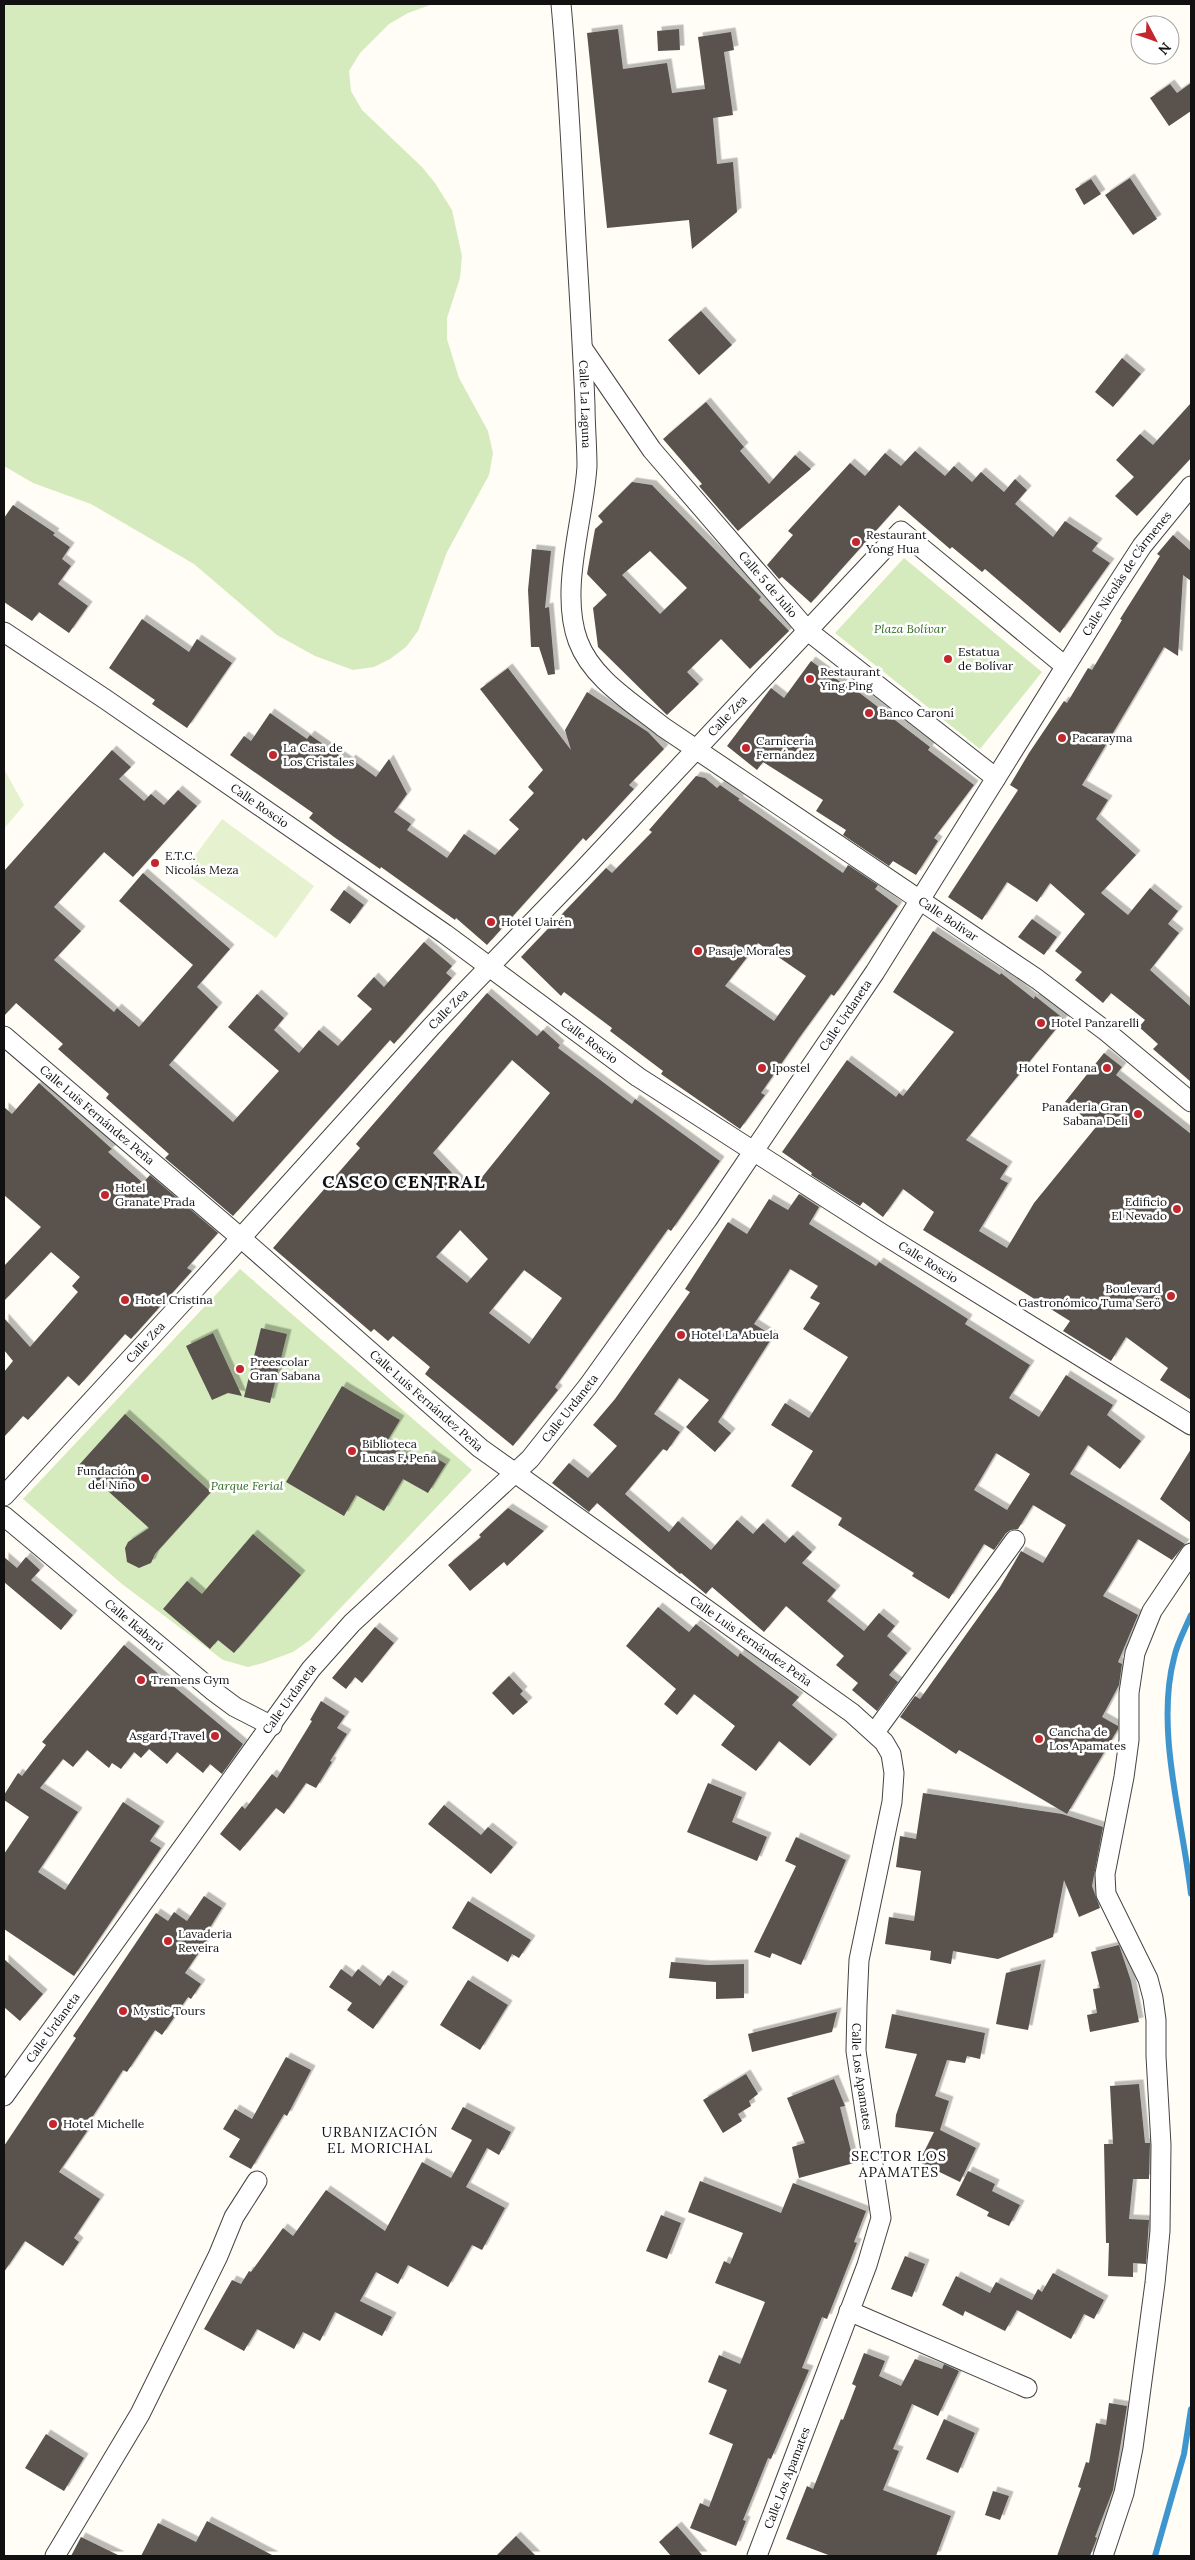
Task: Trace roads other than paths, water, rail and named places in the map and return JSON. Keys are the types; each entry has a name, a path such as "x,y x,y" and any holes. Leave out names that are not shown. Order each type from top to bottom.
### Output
{"street":[{"name":"Calle La Laguna","path":"561,4 570,99 587,466 572,583 572,620 577,640 596,671 617,692 696,749"},
{"name":"Calle 5 de Julio","path":"583,349 652,450 808,631 996,778"},
{"name":"Calle Nicolás de Cármenes","path":"1065,666 1142,546 1191,486"},
{"name":"Calle Zea","path":"4,1496 241,1238 431,1026 901,531 1065,666"},
{"name":"Calle Roscio","path":"4,632 122,710 437,928 638,1077 753,1152 1191,1425"},
{"name":"Calle Urdaneta","path":"4,2096 272,1726 311,1669 352,1624 515,1474 547,1440 588,1386 753,1152 875,972 1065,666"},
{"name":"Calle Bolívar","path":"696,749 1075,1007 1191,1102"},
{"name":"Calle Luis Fernández Peña","path":"4,1036 241,1238 480,1448 716,1618 826,1694 875,1732"},
{"name":"Calle Ikabarú","path":"4,1516 212,1690 235,1707 272,1726"},
{"path":"875,1732 1015,1540"},
{"path":"1103,2556 1124,2493 1133,2448 1156,2266 1162,2145 1156,2056 1156,2020 1153,1998 1148,1979 1106,1894 1104,1881 1124,1777 1129,1740 1129,1693 1135,1653 1152,1612 1191,1553"},
{"name":"Calle Los Apamates","path":"758,2556 849,2312 881,2218 856,2051 859,1960 892,1802 894,1773 891,1754 875,1732"},
{"path":"55,2556 140,2414 214,2265 234,2216 257,2181"},
{"path":"849,2312 1027,2388"}],"waterway":[{"path":"1191,1615 1179,1641 1174,1658 1169,1686 1168,1715 1172,1776 1191,1894"},
{"path":"1155,2556 1184,2454 1191,2409"}],"place":[{"name":"Restaurant Yong Hua","path":"856,542"},
{"name":"Estatua de Bolívar","path":"948,659"},
{"name":"Restaurant Ying Ping","path":"810,679"},
{"name":"Banco Caroní","path":"869,713"},
{"name":"Pacarayma","path":"1062,738"},
{"name":"Carnicería Fernández","path":"746,748"},
{"name":"La Casa de Los Cristales","path":"273,755"},
{"name":"E.T.C. Nicolás Meza","path":"155,863"},
{"name":"Hotel Uairén","path":"491,922"},
{"name":"Pasaje Morales","path":"698,951"},
{"name":"Hotel Panzarelli","path":"1041,1023"},
{"name":"Ipostel","path":"762,1068"},
{"name":"Hotel Fontana","path":"1107,1068"},
{"name":"Panaderia Gran Sabana Deli","path":"1138,1114"},
{"name":"Hotel Granate Prada","path":"105,1195"},
{"name":"Edificio El Nevado","path":"1177,1209"},
{"name":"Boulevard Gastronómico Tuma Serö","path":"1171,1296"},
{"name":"Hotel Cristina","path":"125,1300"},
{"name":"Hotel La Abuela","path":"681,1335"},
{"name":"Preescolar Gran Sabana","path":"240,1369"},
{"name":"Biblioteca Lucas F. Peña","path":"352,1451"},
{"name":"Fundación del Niño","path":"145,1478"},
{"name":"Tremens Gym","path":"141,1680"},
{"name":"Asgard Travel","path":"215,1736"},
{"name":"Cancha de Los Apamates","path":"1039,1739"},
{"name":"Lavaderia Reveira","path":"168,1941"},
{"name":"Mystic Tours","path":"123,2011"},
{"name":"Hotel Michelle","path":"53,2124"}],"district":[{"name":"CASCO CENTRAL","path":"404,1182"},
{"name":"URBANIZACIÓN EL MORICHAL","path":"380,2140"},
{"name":"SECTOR LOS APAMATES","path":"899,2164"}],"park label":[{"name":"Plaza Bolívar","path":"910,629"},
{"name":"Parque Ferial","path":"247,1486"}]}
